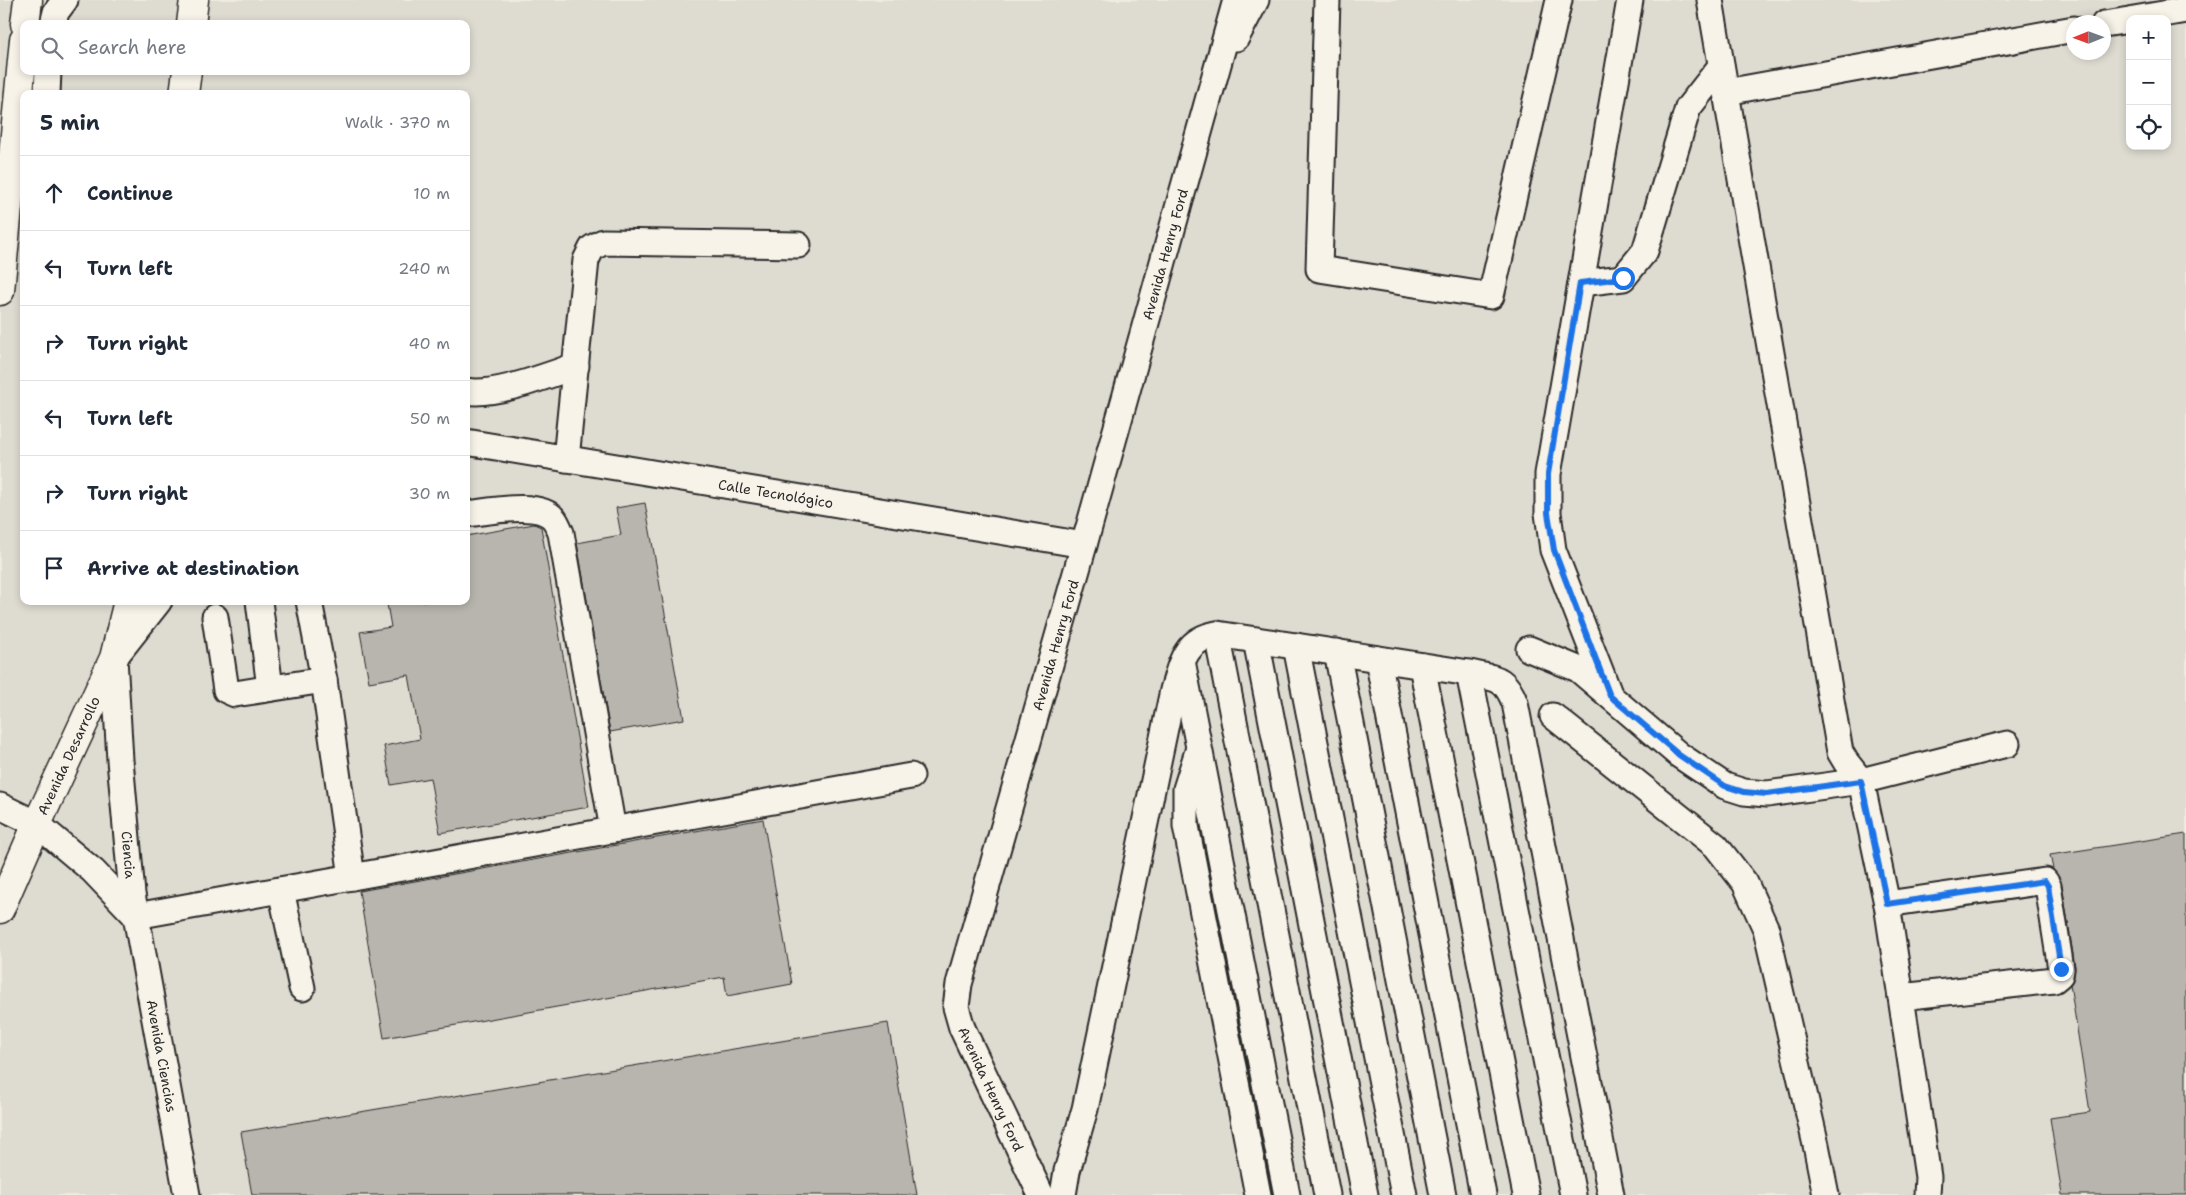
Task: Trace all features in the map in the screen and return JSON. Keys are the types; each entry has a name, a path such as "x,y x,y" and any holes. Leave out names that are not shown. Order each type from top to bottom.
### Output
{"main road":[{"path":"26,20 28,0"},
{"path":"192,20 194,0"},
{"path":"0,291 21,75"},
{"path":"184,90 186,75"},
{"name":"Avenida Desarrollo","path":"0,909 36,824 114,658 127,605"}],"street":[{"path":"54,20 56,12 65,0"},
{"name":"Avenida Henry Ford","path":"1212,84 1225,0"},
{"name":"Avenida Henry Ford","path":"1041,1195 962,1028 956,1006 959,984 1236,0"},
{"name":"Avenida Henry Ford","path":"1212,84 1256,0"},
{"path":"1328,0 1319,269 1491,296 1559,0"},
{"path":"1610,696 1554,550 1548,513 1548,474 1630,0"},
{"path":"1710,0 1840,752 1861,781 1887,904 1928,1177 1927,1195"},
{"path":"2121,17 2186,10"},
{"path":"1726,92 2066,31"},
{"path":"1580,283 1623,278 1645,251 1688,108 1721,66"},
{"path":"46,90 48,75"},
{"path":"566,459 586,260 592,248 603,242 798,245"},
{"path":"470,392 514,386 576,366"},
{"name":"Calle Tecnológico","path":"470,443 1084,545"},
{"path":"470,514 527,508 542,510 553,518 561,533 613,830"},
{"path":"114,658 156,605"},
{"path":"259,605 270,688"},
{"path":"310,605 324,680 352,877"},
{"path":"215,617 226,690 235,694 324,680"},
{"path":"1217,634 1327,1195"},
{"path":"1064,1195 1067,1171 1087,1099 1173,690 1182,661 1192,644 1207,635 1217,634 1469,673 1500,679 1509,686 1515,703 1611,1195"},
{"path":"1256,640 1366,1195"},
{"path":"1296,646 1404,1195"},
{"path":"1529,648 1578,669 1679,755 1725,786 1744,792 1767,794 1861,781 2007,744"},
{"path":"1337,652 1443,1195"},
{"name":"Ciencia","path":"114,658 120,760 136,916"},
{"path":"1378,659 1483,1195"},
{"path":"1182,661 1287,1195"},
{"path":"1422,666 1526,1195"},
{"path":"1469,673 1573,1195"},
{"path":"1553,716 1716,846 1745,883 1766,929 1826,1195"},
{"path":"1199,749 1186,789 1186,826 1258,1195"},
{"path":"136,916 911,776"},
{"name":"Ciencia","path":"0,806 36,824 93,871 136,916"},
{"path":"1887,904 2045,881 2048,886 2061,969 2060,976 2054,980 1901,998"},
{"path":"281,890 302,988"},
{"name":"Avenida Ciencias","path":"136,916 187,1195"}],"shaded area":[{"path":"0,0 2186,0 2186,1195 0,1195"}],"building":[{"path":"645,503 684,719 610,732 577,543 621,535 616,508"},
{"path":"534,524 541,527 589,807 440,833 430,778 391,785 384,746 420,739 409,675 369,682 360,632 391,627 387,605 470,605 470,535"},
{"path":"763,819 792,984 727,996 724,977 384,1038 359,891"},
{"path":"2186,834 2186,1195 2062,1195 2050,1118 2090,1112 2070,984 2074,977 2075,967 2062,884 2053,869 2050,855"},
{"path":"888,1023 917,1195 252,1195 241,1132"}],"route":[{"path":"1623,278 1580,283 1548,474 1548,513 1554,550 1610,696 1679,755 1725,786 1744,792 1767,794 1861,781 1887,904 2045,881 2048,886 2061,969"}]}
